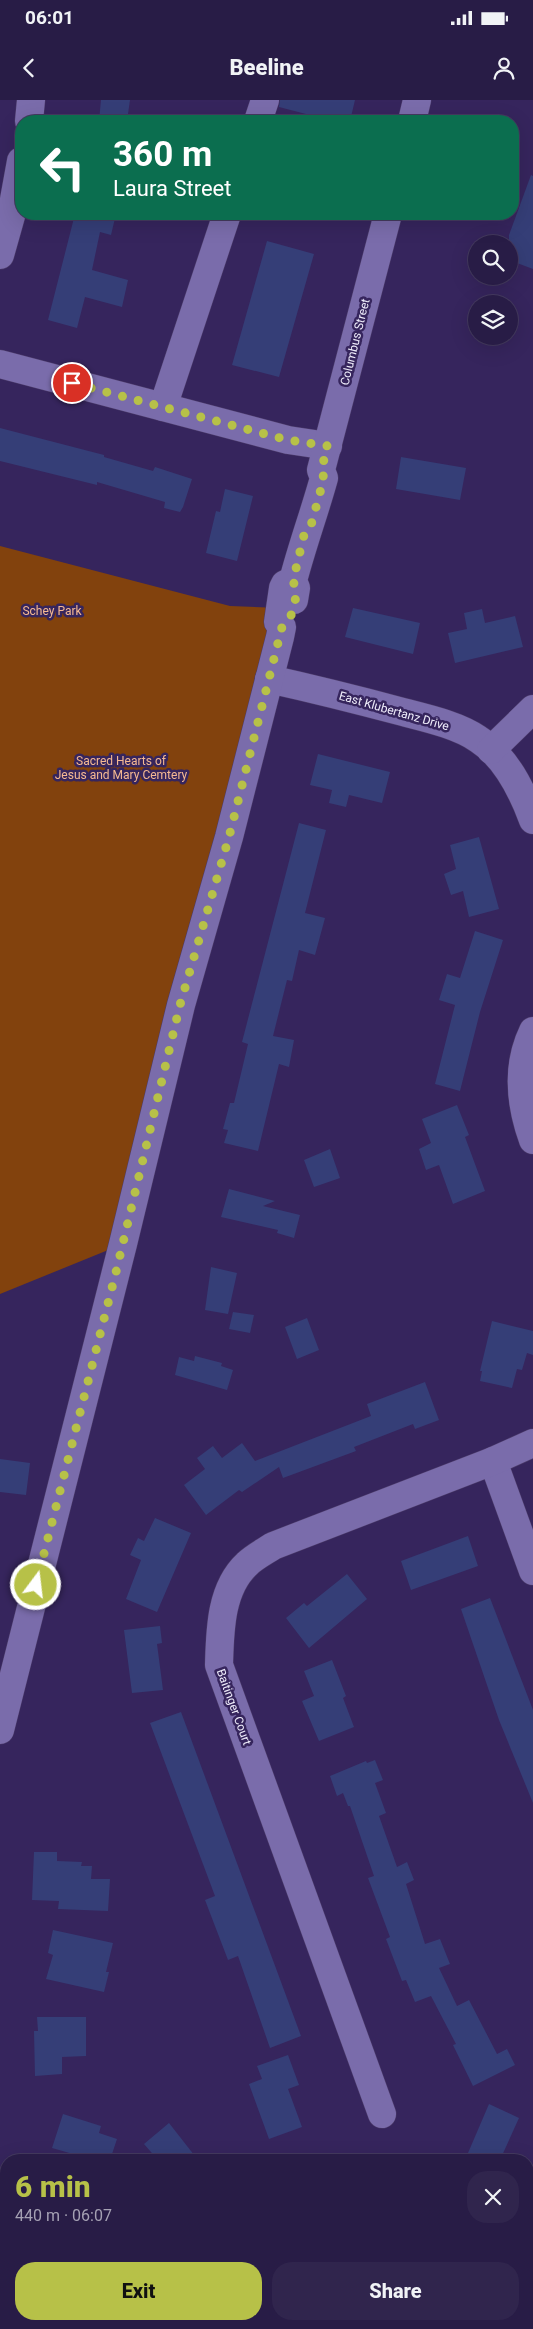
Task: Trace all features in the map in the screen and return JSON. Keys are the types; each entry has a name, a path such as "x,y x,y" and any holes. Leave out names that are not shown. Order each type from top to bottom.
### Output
{"street":[{"path":"30,115 31,100"},
{"path":"260,115 265,100"},
{"path":"413,115 417,100"},
{"path":"0,255 15,191"},
{"path":"162,407 225,220"},
{"name":"Columbus Street","path":"0,1730 111,1292 180,1005 229,837 282,627 278,622 283,588 285,584 293,581 304,535 310,529 324,478 325,458 386,220"},
{"path":"0,364 288,440 325,458"},
{"name":"East Klubertanz Drive","path":"269,679 334,693 435,720 478,739 502,760 513,776 533,820"},
{"path":"491,750 533,709"},
{"path":"533,1031 523,1066 521,1098 533,1140"},
{"name":"Baitinger Court","path":"382,2114 219,1665 221,1621 229,1590 246,1565 273,1546 493,1461 533,1443"},
{"path":"493,1461 533,1571"}],"green space":[{"name":"Sacred Hearts of Jesus and Mary Cemtery","path":"0,546 230,606 280,608 123,1244 0,1294"}],"building":[{"path":"101,100 130,100 128,115 100,115"},
{"path":"280,100 355,100 351,115 310,115 279,107"},
{"path":"531,175 533,176 533,269 518,263 518,235 509,235 514,220 519,220 519,208"},
{"path":"73,220 115,220 111,235 100,232 92,270 128,280 122,307 85,297 77,328 48,320"},
{"path":"267,241 314,254 279,377 232,365"},
{"path":"0,428 104,455 104,457 153,471 155,467 192,479 183,507 180,512 164,508 165,502 97,482 97,485 0,461"},
{"path":"401,457 466,468 460,500 396,489"},
{"path":"225,489 253,496 237,561 206,553 216,511 220,512"},
{"path":"353,608 420,623 413,654 345,637"},
{"path":"482,609 485,623 515,616 523,647 455,663 448,633 467,629 464,613"},
{"path":"318,754 390,772 382,803 349,795 346,807 329,803 332,790 310,785"},
{"path":"299,823 326,830 305,913 325,918 315,955 299,950 292,981 287,980 273,1036 294,1040 289,1067 279,1064 258,1151 224,1143 228,1130 223,1129 230,1103 234,1103 248,1044 242,1042"},
{"path":"479,837 499,909 469,917 463,891 451,895 444,874 456,869 450,845"},
{"path":"475,931 503,940 480,1012 460,1091 435,1084 455,1005 439,1000 447,974 460,978"},
{"path":"457,1105 469,1135 465,1137 485,1191 453,1204 439,1165 426,1170 419,1149 431,1143 422,1119"},
{"path":"330,1149 340,1178 314,1187 304,1160"},
{"path":"229,1189 275,1201 263,1206 300,1215 294,1238 277,1233 278,1230 221,1217"},
{"path":"211,1267 237,1273 228,1314 205,1310"},
{"path":"233,1312 254,1315 250,1333 229,1329"},
{"path":"307,1318 319,1350 297,1359 285,1327"},
{"path":"492,1321 533,1331 533,1355 527,1353 522,1370 517,1369 512,1388 480,1381 482,1371 480,1371"},
{"path":"195,1356 222,1363 221,1366 233,1370 227,1390 175,1375 179,1357 194,1361"},
{"path":"425,1382 439,1420 415,1429 413,1424 354,1447 356,1451 283,1478 279,1467 242,1492 239,1490 206,1515 184,1485 205,1469 197,1458 213,1446 222,1458 242,1443 255,1461 371,1416 367,1404"},
{"path":"0,1459 30,1463 26,1495 0,1492"},
{"path":"155,1518 191,1533 157,1612 126,1599 141,1560 130,1555 138,1538 144,1541"},
{"path":"468,1536 478,1566 411,1590 401,1561"},
{"path":"347,1574 367,1599 309,1648 286,1618 304,1603 307,1606"},
{"path":"490,1598 533,1710 533,1803 499,1720 461,1609"},
{"path":"160,1626 162,1643 157,1644 163,1690 132,1693 124,1630"},
{"path":"332,1660 346,1696 343,1698 354,1727 319,1741 302,1701 314,1696 304,1671"},
{"path":"181,1712 301,2036 270,2048 238,1956 228,1960 205,1900 215,1896 150,1723"},
{"path":"375,1760 383,1780 375,1783 386,1813 379,1816 397,1867 407,1862 414,1880 406,1884 425,1944 440,1939 450,1964 439,1968 457,2006 469,2000 497,2054 507,2049 515,2065 473,2086 453,2045 456,2044 431,1996 415,2002 406,1980 402,1981 386,1939 390,1937 368,1878 374,1876 350,1806 348,1806 343,1793 337,1796 330,1776 366,1761 367,1763"},
{"path":"34,1852 57,1852 57,1861 82,1862 81,1866 92,1866 91,1879 110,1879 108,1911 58,1909 59,1901 32,1900"},
{"path":"53,1930 113,1943 106,1972 109,1972 104,1992 46,1979 53,1955 48,1953"},
{"path":"37,2017 86,2017 86,2056 62,2057 62,2074 35,2076 34,2031 38,2031"},
{"path":"288,2055 299,2085 288,2089 302,2127 269,2139 249,2084 262,2079 257,2066"},
{"path":"489,2104 519,2118 503,2154 468,2154"},
{"path":"63,2114 101,2126 99,2133 117,2139 112,2154 73,2154 52,2148"},
{"path":"169,2123 193,2154 153,2154 144,2144"}],"route":[{"path":"36,1585 86,1393 180,1005 229,837 282,627 288,622 292,614 296,588 293,581 304,535 310,529 324,478 321,470 328,446 288,440 72,383"}],"park label":[{"name":"Schey Park","path":"52,611"}]}
